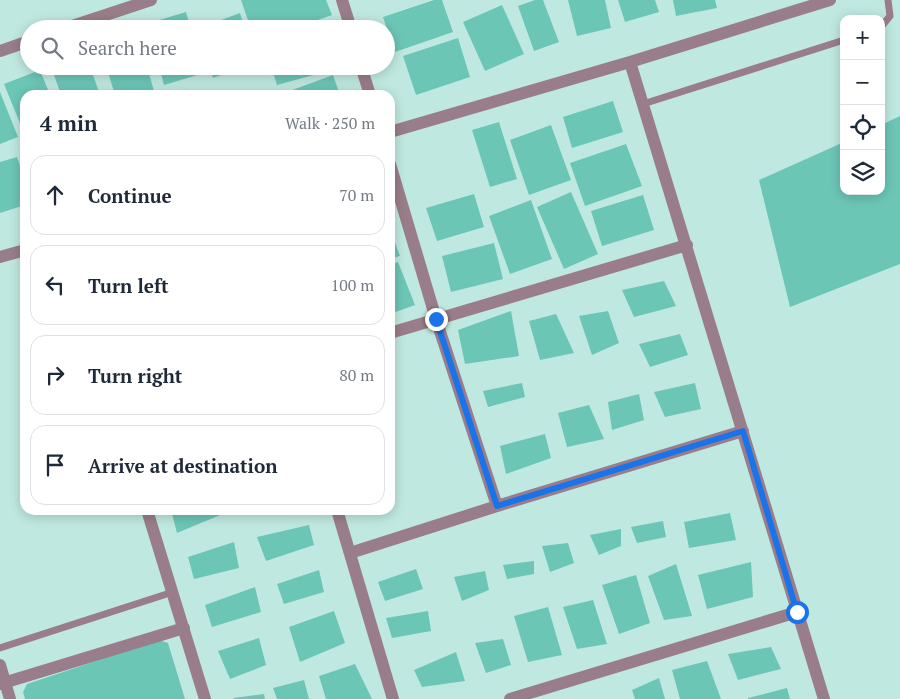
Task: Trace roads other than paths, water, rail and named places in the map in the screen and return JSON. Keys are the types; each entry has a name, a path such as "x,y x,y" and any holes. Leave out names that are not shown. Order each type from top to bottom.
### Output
{"street":[{"path":"90,20 151,0"},
{"path":"342,0 348,20"},
{"path":"395,131 630,62 830,0"},
{"path":"0,51 20,44"},
{"path":"630,62 824,699"},
{"path":"364,75 369,90"},
{"path":"395,181 436,319 497,506"},
{"path":"395,332 686,245"},
{"path":"0,258 20,252"},
{"path":"350,553 743,431"},
{"path":"149,515 205,699"},
{"path":"339,515 393,699"},
{"path":"510,699 797,612"},
{"path":"3,683 184,628"},
{"path":"0,665 3,683 10,699"}],"lane":[{"path":"885,22 890,16 888,0"},
{"path":"643,104 840,41"},
{"path":"0,648 173,592"}]}
